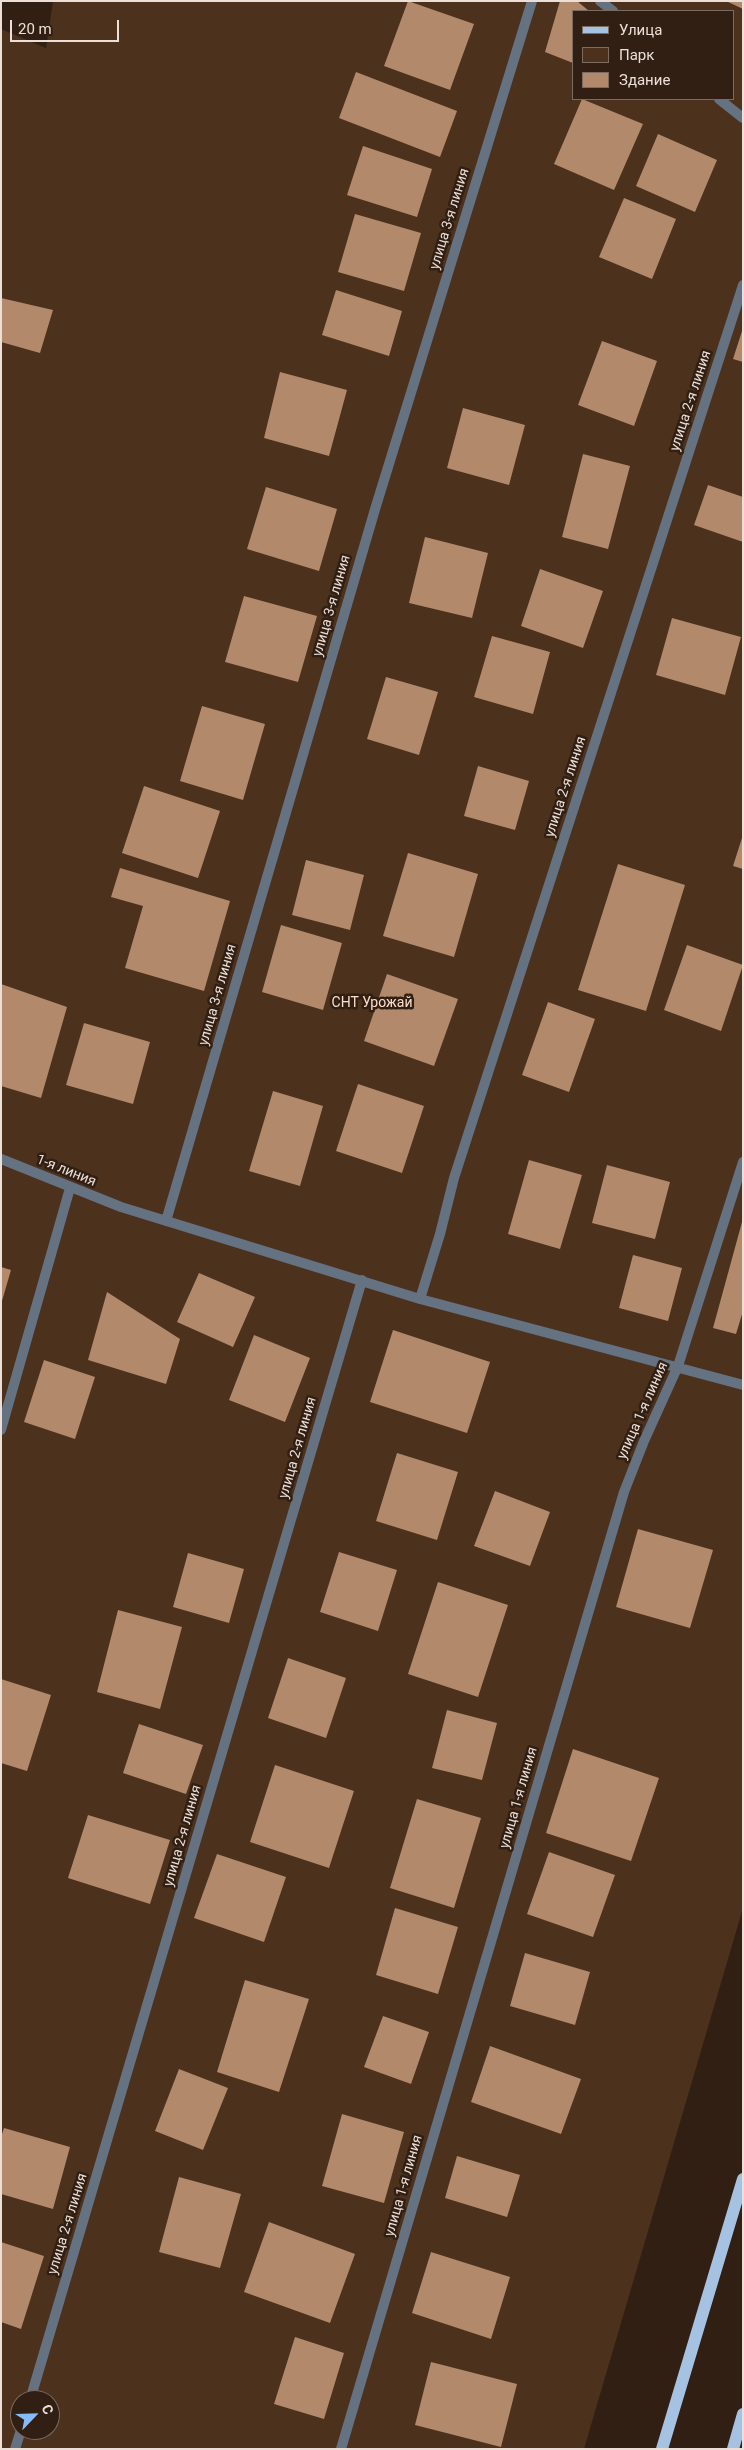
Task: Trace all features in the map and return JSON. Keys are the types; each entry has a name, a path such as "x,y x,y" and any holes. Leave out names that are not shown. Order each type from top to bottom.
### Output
{"main road":[{"path":"662,2449 743,2179"},
{"path":"733,2449 743,2414"}],"street":[{"name":"улица 3-я линия","path":"166,1221 373,516 532,1"},
{"path":"600,1 612,10"},
{"path":"721,100 743,118"},
{"name":"улица 2-я линия","path":"420,1299 440,1234 454,1178 743,285"},
{"name":"1-я линия","path":"1,1159 121,1207 420,1299 678,1366 743,1385"},
{"name":"улица 1-я линия","path":"341,2449 624,1492 644,1440 678,1366 743,1162"},
{"path":"1,1430 70,1188"},
{"name":"улица 2-я линия","path":"33,2390 362,1280"}],"green space":[{"name":"СНТ Урожай","path":"53,1 743,1 743,1908 584,2449 1,2449 1,29 46,48"}],"building":[{"path":"408,1 474,24 450,90 384,66"},
{"path":"560,1 577,1 588,10 572,10 572,63 545,52"},
{"path":"726,1 743,1 743,9"},
{"path":"356,72 457,111 440,157 339,118"},
{"path":"582,100 643,124 614,190 554,164"},
{"path":"658,134 717,160 695,212 636,186"},
{"path":"363,146 432,169 417,217 347,195"},
{"path":"624,198 676,219 652,279 599,257"},
{"path":"355,214 421,233 404,291 338,272"},
{"path":"336,290 402,311 389,356 322,335"},
{"path":"1,298 53,310 40,353 1,342"},
{"path":"743,331 743,362 733,359"},
{"path":"602,341 657,361 634,426 578,405"},
{"path":"280,372 347,390 329,456 264,438"},
{"path":"463,408 525,425 509,485 447,468"},
{"path":"583,454 630,466 608,549 562,537"},
{"path":"708,485 743,497 743,542 694,525"},
{"path":"266,487 337,509 319,571 247,549"},
{"path":"425,537 488,553 472,618 409,603"},
{"path":"540,569 603,591 583,648 521,626"},
{"path":"244,596 317,616 298,682 225,662"},
{"path":"672,618 741,637 725,695 656,675"},
{"path":"492,636 550,652 533,714 474,697"},
{"path":"386,677 438,692 419,755 367,739"},
{"path":"202,706 265,724 243,800 180,781"},
{"path":"478,766 529,781 515,830 464,816"},
{"path":"144,786 220,811 198,878 122,853"},
{"path":"743,838 743,869 733,866"},
{"path":"408,853 478,874 454,957 383,936"},
{"path":"306,860 364,875 350,930 292,915"},
{"path":"618,864 685,885 646,1011 578,990"},
{"path":"120,868 230,901 204,991 125,968 143,906 111,897"},
{"path":"281,925 342,943 323,1010 262,992"},
{"path":"687,945 743,965 721,1031 664,1010"},
{"path":"387,974 458,999 434,1066 364,1041"},
{"path":"1,984 67,1007 41,1098 1,1086"},
{"path":"548,1002 595,1019 569,1092 522,1075"},
{"path":"84,1023 150,1042 133,1104 66,1085"},
{"path":"358,1084 424,1106 402,1173 336,1151"},
{"path":"273,1091 323,1106 300,1186 249,1171"},
{"path":"529,1160 582,1175 560,1249 508,1234"},
{"path":"607,1165 670,1182 655,1239 592,1223"},
{"path":"742,1222 743,1311 736,1334 713,1328"},
{"path":"633,1255 682,1268 668,1321 619,1308"},
{"path":"1,1267 11,1270 2,1301 1,1301"},
{"path":"199,1273 255,1297 233,1347 177,1322"},
{"path":"107,1292 180,1339 166,1384 88,1360"},
{"path":"393,1330 490,1362 467,1433 370,1402"},
{"path":"254,1335 310,1358 285,1422 229,1400"},
{"path":"44,1360 95,1377 75,1439 24,1422"},
{"path":"397,1453 458,1472 437,1540 376,1521"},
{"path":"495,1491 550,1512 530,1566 474,1546"},
{"path":"638,1529 713,1550 690,1628 616,1607"},
{"path":"339,1552 397,1570 378,1631 320,1612"},
{"path":"188,1553 244,1569 229,1623 173,1607"},
{"path":"438,1582 508,1605 478,1697 408,1674"},
{"path":"118,1610 182,1627 160,1709 97,1692"},
{"path":"288,1658 346,1678 326,1738 268,1718"},
{"path":"1,1679 51,1695 27,1771 1,1763"},
{"path":"447,1710 497,1723 482,1780 432,1768"},
{"path":"139,1724 203,1745 186,1794 123,1773"},
{"path":"573,1749 659,1778 631,1861 546,1833"},
{"path":"275,1765 354,1791 329,1868 250,1842"},
{"path":"417,1799 481,1818 454,1908 390,1888"},
{"path":"88,1815 170,1840 150,1904 68,1878"},
{"path":"549,1852 615,1875 593,1937 527,1914"},
{"path":"217,1854 286,1877 264,1942 194,1918"},
{"path":"395,1908 458,1927 438,1994 376,1975"},
{"path":"525,1953 590,1972 575,2025 510,2006"},
{"path":"245,1980 309,1999 279,2092 217,2072"},
{"path":"383,2016 429,2032 411,2084 364,2067"},
{"path":"490,2046 581,2079 561,2134 471,2102"},
{"path":"179,2069 228,2088 203,2150 155,2131"},
{"path":"342,2114 404,2132 384,2203 322,2186"},
{"path":"4,2128 70,2147 53,2209 1,2194 1,2137"},
{"path":"457,2156 520,2175 507,2217 445,2198"},
{"path":"179,2177 241,2194 220,2268 159,2252"},
{"path":"269,2222 355,2254 330,2323 244,2292"},
{"path":"1,2242 44,2256 21,2329 1,2322"},
{"path":"431,2252 510,2277 491,2339 412,2313"},
{"path":"295,2337 344,2353 324,2419 274,2404"},
{"path":"431,2362 517,2384 501,2447 415,2425"}]}
